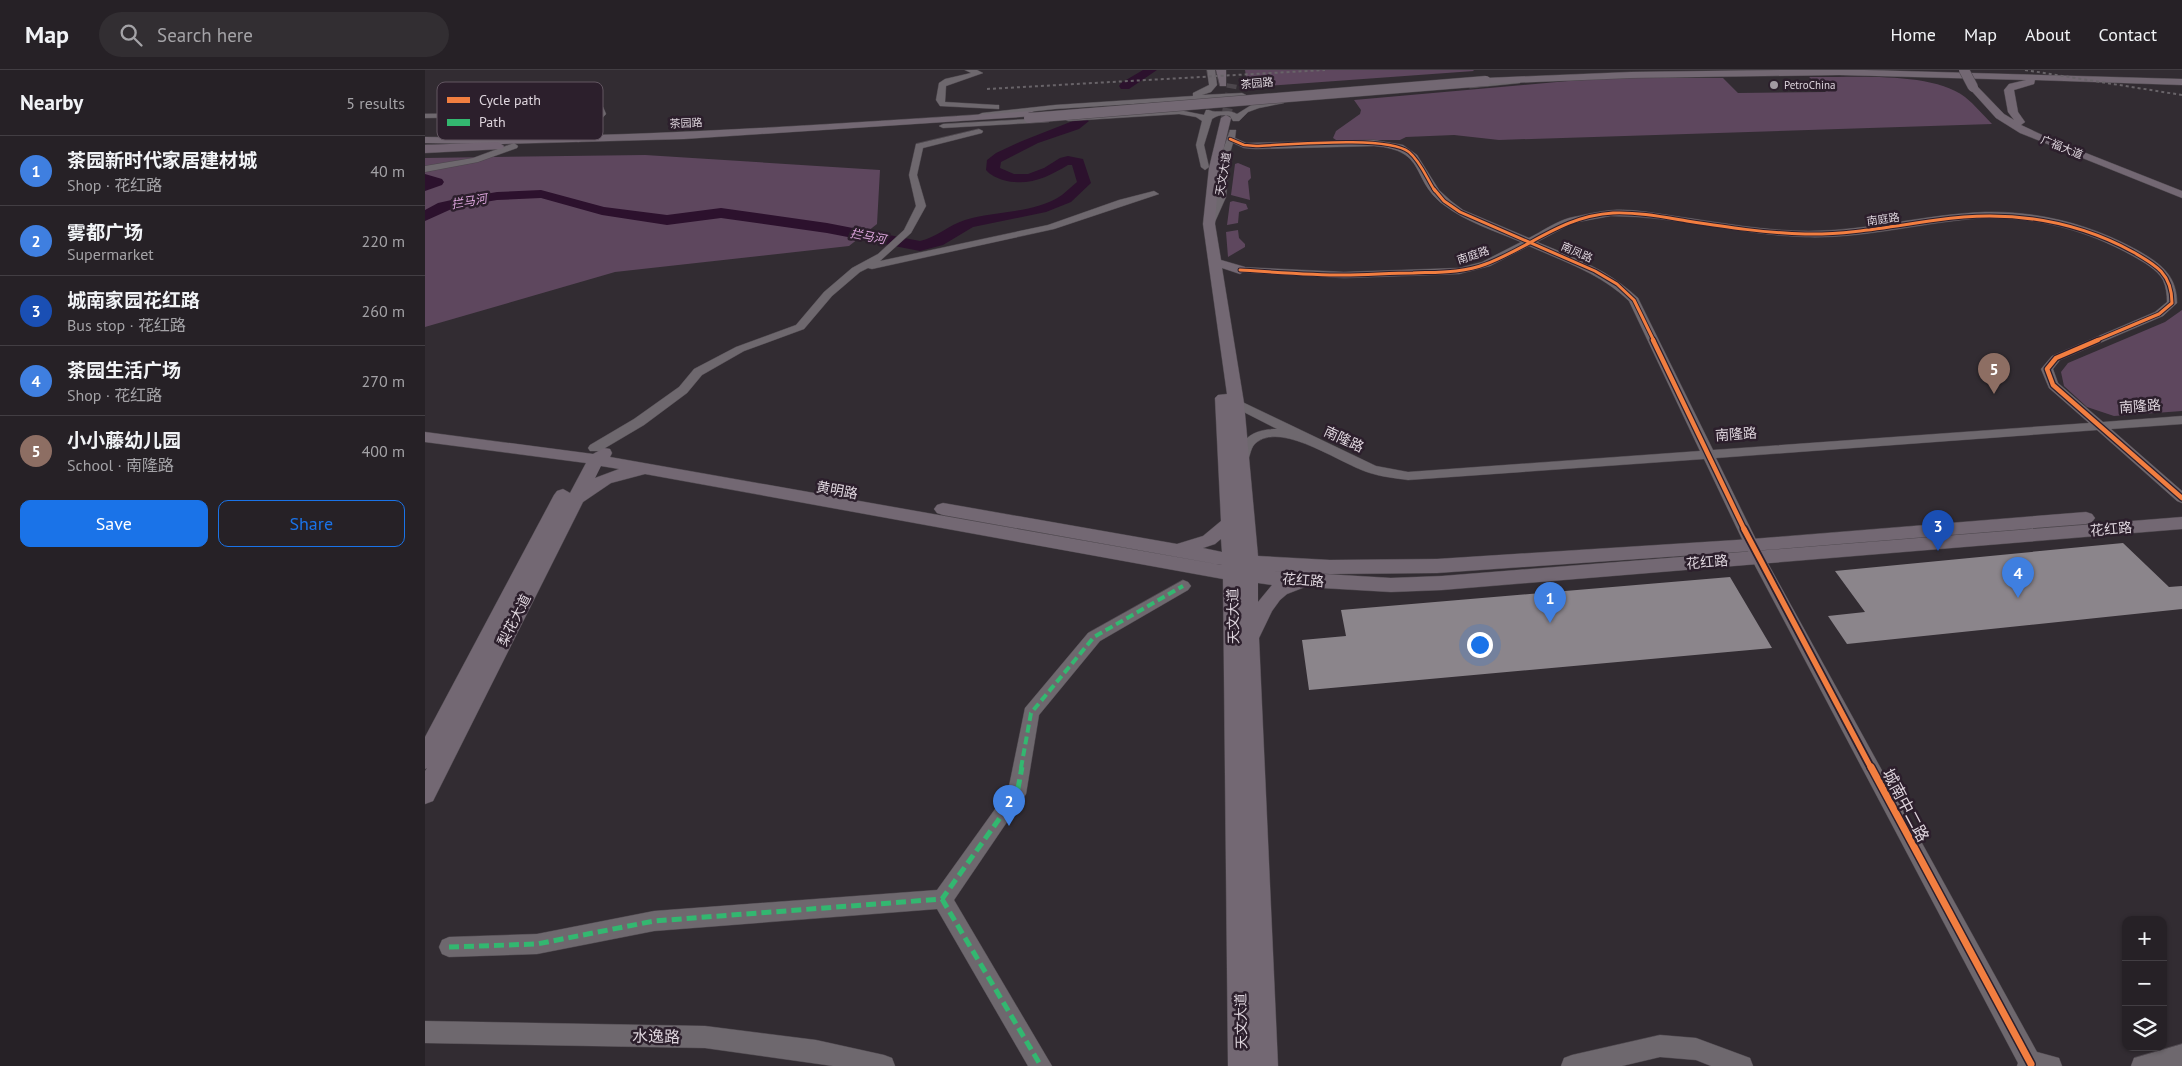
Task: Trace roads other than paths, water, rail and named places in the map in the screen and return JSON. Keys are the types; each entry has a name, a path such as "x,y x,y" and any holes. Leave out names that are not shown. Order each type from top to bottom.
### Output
{"highway":[{"path":"425,148 498,146"}],"main road":[{"path":"1221,70 1223,84"},
{"path":"1223,84 1229,70"},
{"name":"茶园路","path":"498,146 691,141 945,123 1485,79 1628,70"},
{"path":"1939,70 2182,78"},
{"name":"广福大道","path":"1964,70 1973,87 1985,102 2001,116 2032,135 2182,195"},
{"name":"广福大道","path":"1975,70 1984,87 2002,108 2020,122 2059,141 2182,189"},
{"path":"2008,72 2116,74 2136,71"},
{"name":"茶园路","path":"1485,79 1724,72 1904,74 2182,82"},
{"path":"1904,74 1949,85"},
{"path":"2020,122 2013,112 2009,90 2012,86 2043,78"},
{"path":"2084,79 2182,92"},
{"path":"1962,91 1985,102"},
{"name":"天文大道","path":"1227,118 1205,167 1199,224 1224,404 1228,524 1240,567 1250,638 1264,1066"},
{"name":"天文大道","path":"1227,118 1213,168 1209,224 1236,403 1249,547 1240,567 1242,1066"},
{"name":"茶园路","path":"603,138 945,123"},
{"path":"1215,262 1240,270"},
{"path":"1217,280 1240,270"},
{"name":"黄明路","path":"425,428 596,453 1178,550 1240,567"},
{"name":"黄明路","path":"425,437 596,453 658,470 1214,571 1240,567"},
{"name":"梨花大道","path":"425,794 574,503 596,453"},
{"name":"梨花大道","path":"425,759 596,453"},
{"path":"574,503 591,486 610,477 628,472 658,470"},
{"name":"花红路","path":"1755,552 2182,510"},
{"name":"花红路","path":"1240,567 1316,581 1391,586 1439,575 2182,523"},
{"path":"1178,550 1209,540 1228,524"},
{"name":"花红路","path":"1240,567 1330,566 1439,575"},
{"path":"1250,638 1269,598 1289,583 1316,581"}],"street":[{"path":"969,70 979,73 948,81 941,85 940,100 943,104 1017,108 1016,111"},
{"path":"1166,100 1196,95 1223,84 1211,70"},
{"name":"茶园路","path":"945,123 996,124 1497,84 1527,79"},
{"name":"茶园路","path":"945,123 1016,111 1243,95"},
{"name":"天文大道","path":"1209,224 1221,196 1226,154 1230,139 1227,118 1243,95"},
{"name":"天文大道","path":"1205,167 1199,145 1205,120 1215,97"},
{"path":"1166,100 1177,101 1182,104 1166,110"},
{"path":"1227,118 1251,106 1283,101"},
{"path":"1057,119 1179,112 1198,115 1205,120 1210,115 1222,112 1233,114 1227,118"},
{"path":"596,453 683,390 698,372 740,348 800,327 828,294 855,270 881,256 908,231 921,206 913,175 919,146 986,129 996,124"},
{"path":"1230,139 1243,145 1256,146"},
{"name":"南凤路","path":"1256,146 1374,143 1391,143 1403,146 1411,152 1437,193 1460,212 1595,271 1617,284 1634,300 1755,552"},
{"path":"425,169 475,160 514,146"},
{"path":"1226,154 1256,146"},
{"path":"855,270 1051,226 1122,202 1154,194"},
{"name":"南庭路","path":"1240,270 1344,275 1459,271 1486,264 1570,221 1611,214 1634,214 1805,234 1874,230 1984,215 2035,219 2075,228 2106,239 2152,263 2167,276 2173,289 2172,303 2159,314 2056,358 2047,369 2053,385 2182,498"},
{"name":"南隆路","path":"1236,403 1299,436 1373,470 1408,476 1707,452 2182,420"},
{"path":"1241,459 1247,444 1262,435 1281,433 1299,436"},
{"name":"城南中二路","path":"1755,552 1821,676 2037,1065"},
{"path":"942,899 1017,794 1031,713 1095,637 1183,586"},
{"path":"449,947 537,944 654,921 942,899"},
{"path":"942,899 1041,1066"},
{"name":"水逸路","path":"425,1032 705,1037 816,1051 884,1066"},
{"path":"1572,1066 1660,1046 1696,1049 1742,1066"},
{"path":"2142,1066 2182,1055"}],"waterway":[{"name":"拦马河","path":"1125,86 1151,70"},
{"name":"拦马河","path":"425,216 443,206 456,203 497,196 541,194 602,211 667,220 721,213 827,228 920,246 937,242 968,224 988,218 1041,209 1066,199 1084,183 1078,162 1065,161 1042,174 1028,178 1014,178 993,170 994,160 1026,143 1070,128 1083,121"},
{"name":"拦马河","path":"425,178 437,182 425,187"}],"tunnel":[{"path":"1226,118 1232,84"}],"railway":[{"path":"987,89 1325,70"},
{"path":"2025,70 2182,95"}],"place":[{"name":"PetroChina","path":"1774,85"},
{"name":"小小藤幼儿园","path":"1994,394"},
{"name":"城南家园花红路","path":"1938,551"},
{"name":"茶园生活广场","path":"2018,598"},
{"name":"茶园新时代家居建材城","path":"1550,623"},
{"name":"雾都广场","path":"1009,826"}]}
